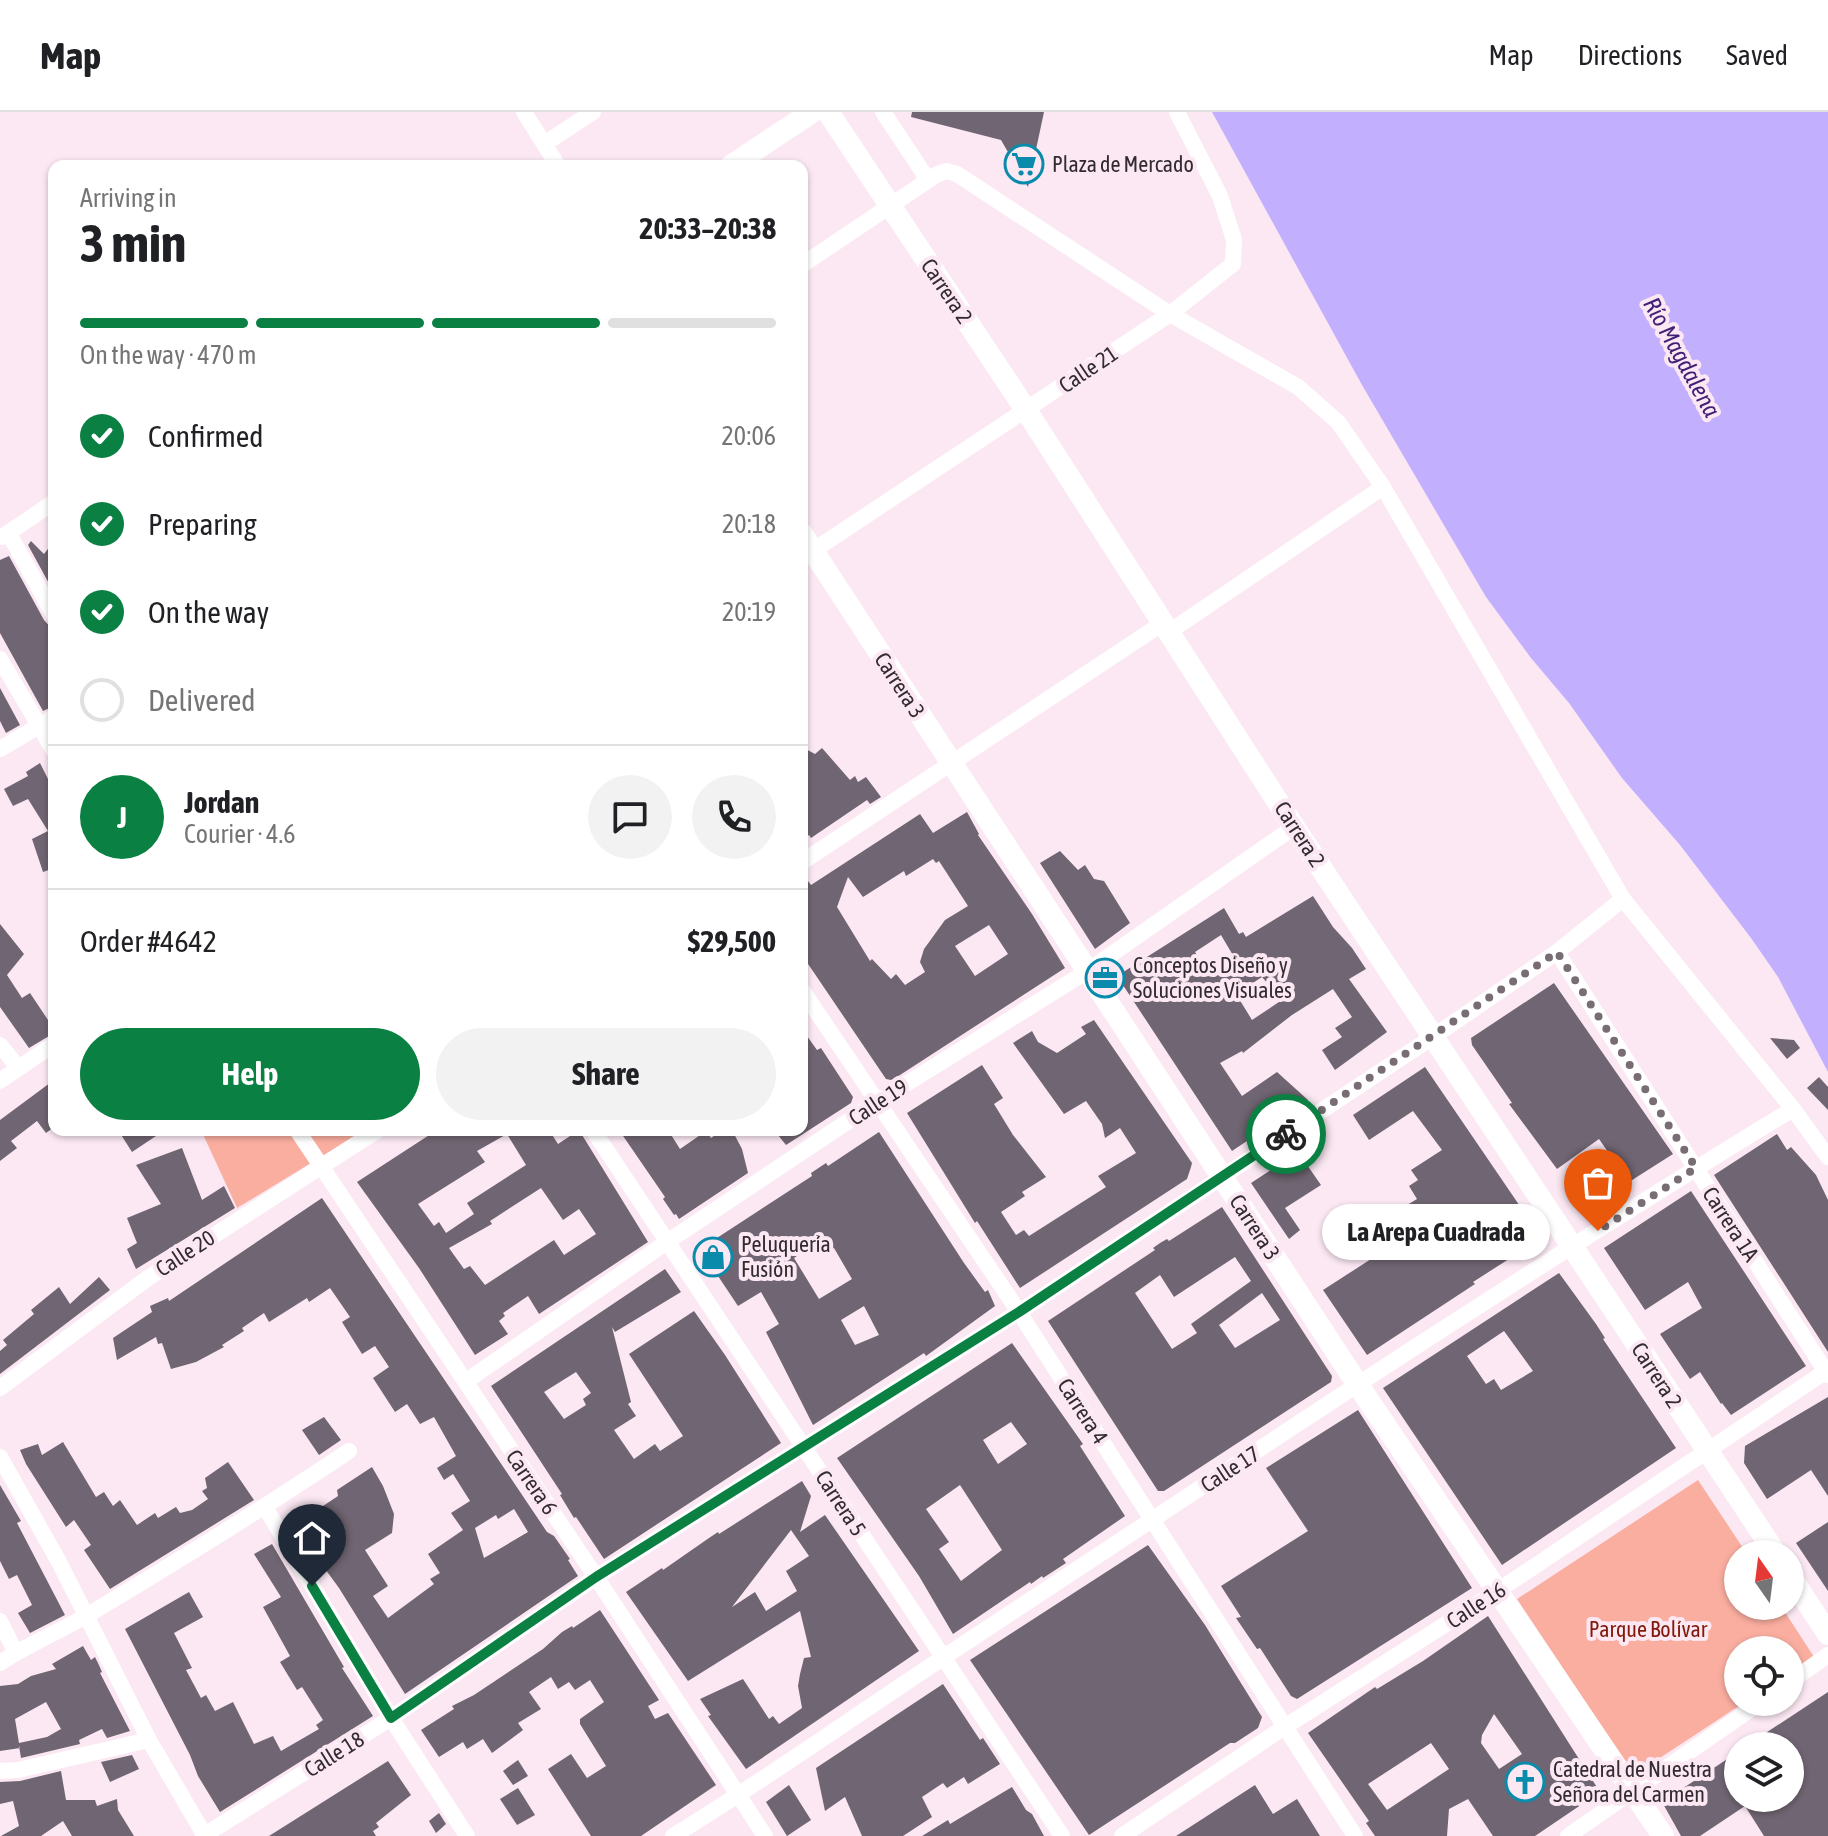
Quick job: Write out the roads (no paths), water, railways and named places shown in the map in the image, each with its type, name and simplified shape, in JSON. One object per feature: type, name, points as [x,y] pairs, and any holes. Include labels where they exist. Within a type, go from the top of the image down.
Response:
[{"type":"main road","points":[[740,160],[812,112]]},
{"type":"main road","name":"Carrera 2","points":[[828,112],[1026,410],[1294,827],[1766,1540]]},
{"type":"main road","name":"Carrera 3","points":[[808,550],[1358,1385],[1663,1836]]},
{"type":"main road","points":[[1804,1597],[1828,1634]]},
{"type":"street","points":[[524,112],[554,160]]},
{"type":"street","points":[[544,144],[593,112]]},
{"type":"street","points":[[883,112],[932,178]]},
{"type":"street","name":"Calle 21","points":[[808,546],[1026,410],[1170,314],[1233,264],[1234,240],[1220,196],[1177,112]]},
{"type":"street","points":[[808,261],[889,204],[946,171],[965,177],[1170,314],[1298,387],[1338,422],[1383,487],[1623,899],[1793,1109],[1828,1157]]},
{"type":"street","points":[[808,858],[950,763],[1383,487]]},
{"type":"street","points":[[48,506],[4,536],[48,606]]},
{"type":"street","points":[[0,659],[48,742]]},
{"type":"street","points":[[0,749],[48,720]]},
{"type":"street","name":"Calle 19","points":[[465,1382],[877,1102],[1086,972],[1294,827]]},
{"type":"street","name":"Calle 18","points":[[204,1836],[391,1718],[596,1577],[1019,1312],[1557,952],[1623,899]]},
{"type":"street","name":"Carrera 1A","points":[[1557,952],[1827,1372]]},
{"type":"street","name":"Carrera 4","points":[[808,999],[1019,1312],[1355,1836]]},
{"type":"street","points":[[0,1045],[18,1067]]},
{"type":"street","points":[[0,1081],[48,1048]]},
{"type":"street","name":"Calle 17","points":[[673,1836],[1358,1385],[1793,1109]]},
{"type":"street","name":"Carrera 6","points":[[301,1136],[765,1836]]},
{"type":"street","name":"Calle 20","points":[[0,1388],[148,1278],[368,1136]]},
{"type":"street","name":"Carrera 5","points":[[597,1136],[1062,1836]]},
{"type":"street","name":"Calle 16","points":[[1122,1836],[1827,1372]]},
{"type":"street","points":[[0,1663],[86,1616],[265,1507],[349,1451]]},
{"type":"street","points":[[0,1457],[149,1740],[204,1836]]},
{"type":"street","points":[[265,1507],[391,1718],[467,1836]]},
{"type":"street","points":[[0,1621],[16,1653]]},
{"type":"street","points":[[1804,1672],[1828,1655]]},
{"type":"street","points":[[1568,1836],[1741,1716]]},
{"type":"street","points":[[0,1771],[18,1770],[149,1740]]},
{"type":"water","name":"Río Magdalena","points":[[1212,112],[1828,112],[1828,1072],[1778,977],[1751,938],[1680,845],[1622,778],[1569,703],[1486,597],[1362,385]]},
{"type":"place","name":"Plaza de Mercado","points":[[1024,164]]},
{"type":"place","name":"Conceptos Diseño y Soluciones Visuales","points":[[1105,978]]},
{"type":"place","name":"La Arepa Cuadrada","points":[[1598,1231]]},
{"type":"place","name":"Peluquería Fusión","points":[[713,1257]]},
{"type":"place","name":"Catedral de Nuestra Señora del Carmen","points":[[1525,1782]]},
{"type":"park label","name":"Parque Bolívar","points":[[1648,1629]]}]
